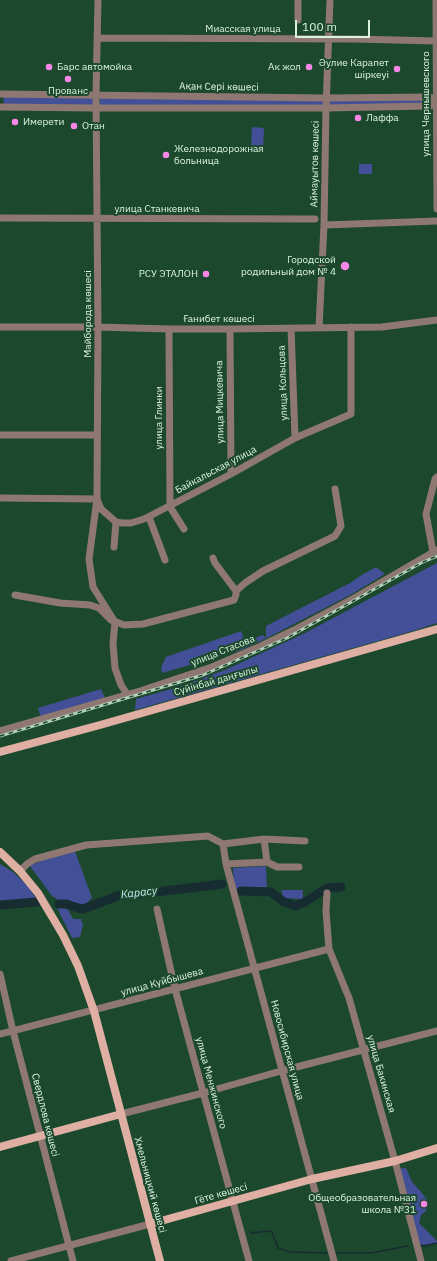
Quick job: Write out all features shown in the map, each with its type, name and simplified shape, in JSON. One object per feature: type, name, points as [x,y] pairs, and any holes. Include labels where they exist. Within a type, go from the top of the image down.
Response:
[{"type":"main road","name":"Сүйінбай даңғылы","points":[[0,752],[437,629]]},
{"type":"main road","name":"Хмельницкий көшесі","points":[[0,852],[20,871],[38,893],[63,935],[78,966],[94,1011],[160,1261]]},
{"type":"main road","points":[[0,1147],[121,1114]]},
{"type":"main road","name":"Гёте көшесі","points":[[150,1224],[312,1179],[395,1161],[437,1148]]},
{"type":"street","name":"Майборода көшесі","points":[[98,0],[96,96],[98,218],[96,435],[97,499],[89,559],[93,587],[115,622]]},
{"type":"street","points":[[298,0],[298,20]]},
{"type":"street","name":"Аймауытов көшесі","points":[[319,328],[324,225],[326,98],[330,0]]},
{"type":"street","name":"улица Чернышевского","points":[[436,0],[437,209]]},
{"type":"street","name":"Миасская улица","points":[[97,38],[354,39],[436,41]]},
{"type":"street","name":"Ақан Сері көшесі","points":[[0,94],[326,98],[430,97],[437,103],[430,106],[326,108],[0,107]]},
{"type":"street","name":"улица Станкевича","points":[[0,218],[315,219]]},
{"type":"street","points":[[324,225],[437,221]]},
{"type":"street","name":"Ғанибет көшесі","points":[[0,327],[169,329],[351,328],[382,327],[437,320]]},
{"type":"street","name":"улица Кольцова","points":[[291,328],[295,438]]},
{"type":"street","name":"Байкальская улица","points":[[116,522],[131,523],[149,517],[231,474],[295,438],[351,414],[351,328]]},
{"type":"street","name":"улица Глинки","points":[[169,329],[170,507]]},
{"type":"street","name":"улица Мицкевича","points":[[230,329],[231,474]]},
{"type":"street","points":[[0,436],[96,435]]},
{"type":"street","points":[[435,551],[426,514],[435,479],[437,477]]},
{"type":"street","points":[[15,595],[60,603],[90,605],[99,608],[111,620],[124,625],[143,624],[234,600],[236,591],[263,571],[335,536],[341,526],[335,489]]},
{"type":"street","points":[[0,498],[97,499],[101,509],[116,522],[114,547]]},
{"type":"street","points":[[170,507],[184,529]]},
{"type":"street","points":[[149,517],[165,560]]},
{"type":"street","name":"улица Стасова","points":[[0,731],[180,678],[212,667],[294,630],[356,597],[435,551]]},
{"type":"street","points":[[213,558],[215,563],[236,591]]},
{"type":"street","points":[[115,622],[113,643],[115,668],[121,685],[127,694]]},
{"type":"street","points":[[20,871],[26,864],[35,859],[86,845],[208,836],[223,844],[264,839],[305,841]]},
{"type":"street","points":[[264,839],[267,862]]},
{"type":"street","name":"Новосибирская улица","points":[[223,844],[226,864],[334,1261]]},
{"type":"street","points":[[226,864],[267,862],[277,867],[299,867]]},
{"type":"street","name":"улица Бакинская","points":[[327,893],[326,911],[329,949],[349,998],[395,1161],[421,1261]]},
{"type":"street","name":"улица Менжинского","points":[[157,909],[175,989],[249,1261]]},
{"type":"street","name":"улица Куйбышева","points":[[0,1034],[94,1011],[329,949]]},
{"type":"street","name":"Свердлова көшесі","points":[[0,974],[13,1031],[73,1261]]},
{"type":"street","points":[[121,1114],[437,1031]]},
{"type":"street","name":"Гёте көшесі","points":[[11,1261],[150,1224]]},
{"type":"shaded area","points":[[3,96],[93,97],[93,105],[4,104]]},
{"type":"shaded area","points":[[100,97],[324,100],[323,106],[100,105]]},
{"type":"shaded area","points":[[428,99],[432,103],[328,106],[329,100]]},
{"type":"shaded area","points":[[252,127],[264,128],[263,150],[251,150]]},
{"type":"shaded area","points":[[359,164],[372,164],[372,174],[359,174]]},
{"type":"shaded area","points":[[437,563],[437,623],[135,710],[136,699],[182,686],[225,670],[303,634]]},
{"type":"shaded area","points":[[376,567],[385,574],[352,594],[267,638],[241,650],[162,673],[161,668],[166,657],[241,631],[245,642],[263,635],[266,638],[266,626],[352,582]]},
{"type":"shaded area","points":[[101,689],[105,698],[41,718],[38,708]]},
{"type":"shaded area","points":[[75,851],[92,898],[82,907],[60,901],[52,896],[30,866],[49,857]]},
{"type":"shaded area","points":[[0,864],[13,872],[27,885],[36,898],[0,901]]},
{"type":"shaded area","points":[[266,866],[267,887],[234,889],[233,868]]},
{"type":"shaded area","points":[[282,890],[303,890],[303,899],[282,898]]},
{"type":"shaded area","points":[[57,908],[67,908],[73,919],[81,919],[83,925],[80,937],[72,938]]},
{"type":"shaded area","points":[[406,1168],[412,1182],[428,1201],[426,1211],[421,1215],[419,1223],[437,1241],[437,1243],[428,1245],[418,1244],[395,1169]]},
{"type":"waterway","name":"Карасу","points":[[59,904],[66,904],[81,909],[120,895],[222,884]]},
{"type":"waterway","points":[[241,891],[271,892],[284,902],[296,906],[327,888],[341,887]]},
{"type":"waterway","name":"Карасу","points":[[0,905],[37,902]]},
{"type":"waterway","points":[[250,1231],[251,1233],[272,1232],[278,1248],[290,1252],[327,1253]]},
{"type":"waterway","points":[[419,1245],[424,1246],[437,1243]]},
{"type":"waterway","points":[[336,1253],[371,1253],[408,1246]]},
{"type":"railway","points":[[0,736],[203,675],[287,638],[421,563],[437,556]]},
{"type":"place","name":"Барс автомойка","points":[[49,67]]},
{"type":"place","name":"Ак жол","points":[[309,67]]},
{"type":"place","name":"Әулие Карапет шіркеуі","points":[[397,69]]},
{"type":"place","name":"Прованс","points":[[68,79]]},
{"type":"place","name":"Лаффа","points":[[358,118]]},
{"type":"place","name":"Имерети","points":[[15,122]]},
{"type":"place","name":"Отан","points":[[74,126]]},
{"type":"place","name":"Железнодорожная больница","points":[[166,155]]},
{"type":"place","name":"Городской родильный дом № 4","points":[[345,266]]},
{"type":"place","name":"РСУ ЭТАЛОН","points":[[206,274]]},
{"type":"place","name":"Общеобразовательная школа №31","points":[[424,1204]]}]
